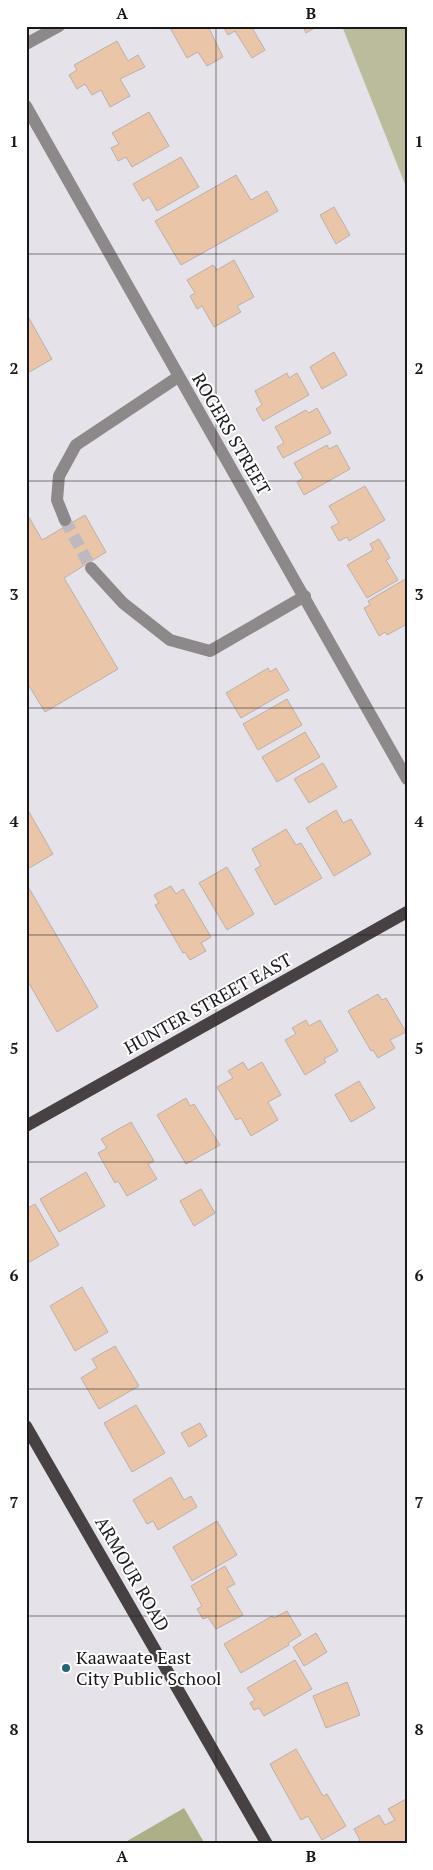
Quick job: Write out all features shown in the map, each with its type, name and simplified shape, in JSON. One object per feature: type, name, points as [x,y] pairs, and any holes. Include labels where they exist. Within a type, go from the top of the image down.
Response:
[{"type":"main road","name":"HUNTER STREET EAST","points":[[26,1126],[407,912]]},
{"type":"main road","name":"ARMOUR ROAD","points":[[26,1426],[266,1844]]},
{"type":"street","points":[[26,44],[59,26]]},
{"type":"street","name":"ROGERS STREET","points":[[26,106],[407,779]]},
{"type":"street","points":[[65,520],[57,500],[59,476],[76,444],[178,377]]},
{"type":"street","points":[[91,568],[123,604],[170,640],[210,651],[305,596]]},
{"type":"green space","points":[[342,26],[407,26],[407,189]]},
{"type":"green space","points":[[184,1808],[205,1844],[122,1844]]},
{"type":"building","points":[[169,26],[208,26],[223,57],[207,66],[198,52],[187,58]]},
{"type":"building","points":[[223,26],[251,26],[265,50],[252,58],[235,31],[228,35]]},
{"type":"building","points":[[303,26],[318,26],[306,33]]},
{"type":"building","points":[[117,41],[128,61],[138,55],[145,67],[120,79],[130,96],[110,107],[101,90],[92,95],[85,84],[77,89],[69,75],[77,70],[74,65]]},
{"type":"building","points":[[149,112],[169,146],[132,167],[126,157],[118,161],[111,148],[119,144],[112,133]]},
{"type":"building","points":[[181,157],[199,187],[157,211],[149,197],[143,201],[133,184]]},
{"type":"building","points":[[236,175],[251,200],[267,191],[278,211],[181,265],[155,221]]},
{"type":"building","points":[[334,207],[350,235],[336,244],[320,215]]},
{"type":"building","points":[[234,260],[254,297],[237,306],[241,312],[214,327],[202,306],[197,309],[190,296],[195,293],[187,280],[213,265],[217,270]]},
{"type":"building","points":[[26,313],[52,359],[26,374]]},
{"type":"building","points":[[334,352],[347,375],[322,389],[310,367]]},
{"type":"building","points":[[287,373],[289,378],[297,373],[309,395],[263,421],[256,409],[262,405],[255,391]]},
{"type":"building","points":[[317,408],[331,433],[283,458],[277,447],[284,443],[275,427],[306,410],[309,413]]},
{"type":"building","points":[[327,445],[329,449],[337,445],[350,469],[304,495],[297,482],[303,478],[294,463]]},
{"type":"building","points":[[365,486],[385,520],[349,541],[347,537],[339,541],[331,527],[339,523],[329,506]]},
{"type":"building","points":[[26,512],[42,540],[85,515],[106,552],[64,578],[118,669],[45,712],[26,681]]},
{"type":"building","points":[[379,539],[390,558],[386,560],[398,580],[367,598],[347,565],[373,550],[370,544]]},
{"type":"building","points":[[407,578],[407,624],[387,635],[385,632],[379,636],[364,608],[370,605],[368,601]]},
{"type":"building","points":[[268,668],[270,672],[276,668],[289,690],[241,718],[226,693]]},
{"type":"building","points":[[287,699],[302,725],[258,750],[243,724]]},
{"type":"building","points":[[305,732],[320,757],[277,782],[262,757]]},
{"type":"building","points":[[323,763],[337,787],[309,803],[294,779]]},
{"type":"building","points":[[336,810],[343,823],[351,819],[371,854],[334,876],[306,828]]},
{"type":"building","points":[[29,812],[53,854],[26,870],[26,813]]},
{"type":"building","points":[[286,829],[296,845],[301,843],[322,878],[275,905],[255,869],[261,866],[252,849]]},
{"type":"building","points":[[227,867],[254,914],[227,930],[199,883]]},
{"type":"building","points":[[26,883],[98,1007],[57,1032],[26,978]]},
{"type":"building","points":[[171,886],[176,894],[183,889],[211,937],[201,943],[206,951],[190,960],[185,952],[183,953],[155,905],[159,903],[154,895]]},
{"type":"building","points":[[378,994],[382,1000],[386,998],[406,1032],[390,1040],[395,1048],[378,1058],[373,1050],[371,1051],[348,1011]]},
{"type":"building","points":[[306,1020],[309,1026],[320,1020],[338,1051],[324,1059],[326,1062],[305,1075],[285,1040],[296,1034],[292,1028]]},
{"type":"building","points":[[243,1062],[248,1070],[262,1062],[281,1095],[268,1102],[278,1120],[251,1136],[241,1118],[236,1120],[217,1087],[233,1078],[228,1071]]},
{"type":"building","points":[[359,1081],[375,1108],[351,1122],[335,1095]]},
{"type":"building","points":[[186,1098],[190,1106],[194,1104],[220,1145],[186,1164],[157,1115]]},
{"type":"building","points":[[131,1122],[154,1161],[148,1164],[157,1179],[127,1196],[118,1181],[115,1183],[98,1153],[107,1148],[101,1139]]},
{"type":"building","points":[[86,1172],[105,1206],[59,1232],[40,1199]]},
{"type":"building","points":[[201,1189],[215,1213],[194,1226],[180,1201]]},
{"type":"building","points":[[35,1204],[59,1245],[26,1264],[26,1209]]},
{"type":"building","points":[[82,1287],[108,1332],[75,1351],[50,1306]]},
{"type":"building","points":[[115,1346],[139,1386],[99,1409],[81,1378],[97,1368],[92,1359]]},
{"type":"building","points":[[136,1405],[165,1453],[132,1472],[104,1423]]},
{"type":"building","points":[[200,1423],[207,1436],[189,1447],[181,1433]]},
{"type":"building","points":[[171,1477],[184,1500],[191,1496],[197,1507],[158,1530],[153,1521],[147,1524],[133,1500]]},
{"type":"building","points":[[217,1521],[237,1555],[192,1581],[173,1547]]},
{"type":"building","points":[[225,1566],[235,1584],[227,1588],[243,1615],[216,1629],[208,1617],[203,1619],[197,1609],[202,1606],[191,1586]]},
{"type":"building","points":[[287,1611],[301,1635],[288,1643],[289,1645],[241,1673],[224,1644],[272,1616],[274,1618]]},
{"type":"building","points":[[316,1633],[327,1652],[304,1666],[293,1647]]},
{"type":"building","points":[[295,1660],[312,1689],[264,1716],[259,1708],[254,1710],[250,1703],[255,1700],[247,1688]]},
{"type":"building","points":[[347,1682],[360,1715],[326,1728],[313,1696]]},
{"type":"building","points":[[296,1749],[323,1796],[327,1794],[346,1826],[322,1840],[308,1816],[301,1820],[270,1764]]},
{"type":"building","points":[[406,1799],[407,1844],[355,1844],[360,1840],[354,1829],[379,1815],[385,1825],[395,1820],[388,1809]]},
{"type":"tunnel","points":[[65,520],[91,568]]},
{"type":"place","name":"Kaawaate East City Public School","points":[[66,1668]]}]
